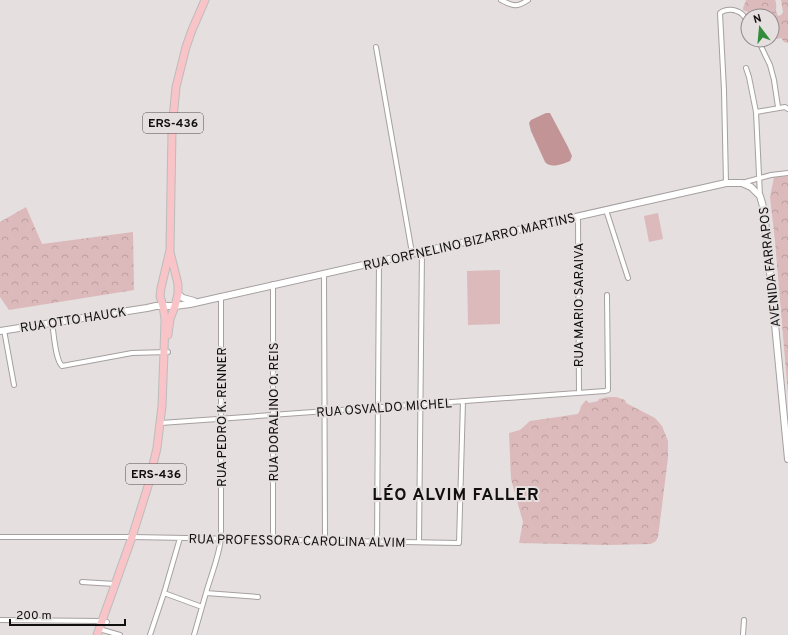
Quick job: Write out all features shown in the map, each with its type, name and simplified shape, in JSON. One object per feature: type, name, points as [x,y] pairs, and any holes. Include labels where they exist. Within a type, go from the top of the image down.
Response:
[{"type":"main road","name":"ERS-436","points":[[104,621],[152,488],[161,450],[168,387],[165,318],[160,296],[170,250],[172,131],[176,87],[186,47],[205,0]]},
{"type":"main road","name":"ERS-436","points":[[166,352],[170,319],[178,294],[178,284],[170,250]]},
{"type":"main road","points":[[162,282],[172,278],[178,284]]},
{"type":"main road","name":"ERS-436","points":[[101,632],[115,584],[134,537]]},
{"type":"street","points":[[502,0],[513,6],[519,6],[528,0]]},
{"type":"street","points":[[726,183],[724,90],[720,13],[724,10],[731,10],[740,13]]},
{"type":"street","points":[[376,47],[412,253]]},
{"type":"street","points":[[762,48],[770,65],[778,107]]},
{"type":"street","name":"AVENIDA FARRAPOS","points":[[746,68],[756,112],[760,196],[764,210],[788,459]]},
{"type":"street","points":[[756,112],[784,106],[788,109]]},
{"type":"street","points":[[742,183],[771,175],[788,173]]},
{"type":"street","name":"RUA ORFNELINO BIZARRO MARTINS","points":[[147,308],[175,306],[196,302],[726,183],[742,183]]},
{"type":"street","name":"AVENIDA FARRAPOS","points":[[742,183],[751,187],[760,196]]},
{"type":"street","points":[[606,210],[628,278]]},
{"type":"street","name":"RUA MARIO SARAIVA","points":[[578,216],[579,393]]},
{"type":"street","points":[[419,542],[422,251]]},
{"type":"street","points":[[377,541],[379,261]]},
{"type":"street","points":[[324,273],[325,540]]},
{"type":"street","name":"RUA DORALINO O. REIS","points":[[273,284],[274,539]]},
{"type":"street","points":[[178,294],[183,298],[196,302]]},
{"type":"street","name":"RUA OSVALDO MICHEL","points":[[163,423],[606,392],[608,390],[607,295]]},
{"type":"street","points":[[147,308],[160,296]]},
{"type":"street","name":"RUA PEDRO K. RENNER","points":[[194,635],[218,556],[221,538],[222,296]]},
{"type":"street","name":"RUA OTTO HAUCK","points":[[2,330],[147,308]]},
{"type":"street","points":[[52,323],[58,357],[60,364],[63,366],[132,353],[166,352]]},
{"type":"street","points":[[2,330],[14,385]]},
{"type":"street","name":"RUA PROFESSORA CAROLINA ALVIM","points":[[0,537],[221,538],[459,543],[463,401]]},
{"type":"street","points":[[150,635],[164,594],[180,538]]},
{"type":"street","points":[[82,582],[115,584]]},
{"type":"street","points":[[206,593],[258,597]]},
{"type":"street","points":[[164,594],[202,608]]},
{"type":"street","points":[[0,620],[104,621]]},
{"type":"street","points":[[743,635],[744,620]]},
{"type":"street","points":[[101,632],[120,635]]},
{"type":"green space","points":[[746,0],[775,0],[776,4],[776,8],[743,7]]},
{"type":"green space","points":[[781,0],[788,0],[788,43],[784,42],[781,38],[780,15],[783,12]]},
{"type":"green space","points":[[788,176],[788,395],[770,197],[774,177]]},
{"type":"green space","points":[[26,207],[42,244],[133,232],[134,290],[9,310],[0,297],[0,222]]},
{"type":"green space","points":[[658,213],[663,239],[649,242],[644,216]]},
{"type":"green space","points":[[500,270],[500,324],[468,325],[467,271]]},
{"type":"green space","points":[[608,397],[616,397],[625,400],[626,403],[655,418],[662,426],[668,441],[668,458],[658,537],[656,541],[651,544],[607,545],[519,543],[523,522],[511,479],[509,433],[520,430],[530,421],[578,414],[581,406],[586,400],[589,403]]},
{"type":"shaded area","points":[[546,113],[550,113],[568,147],[572,156],[570,161],[554,166],[545,162],[529,123],[531,120]]},
{"type":"district","name":"LÉO ALVIM FALLER","points":[[456,494]]}]
